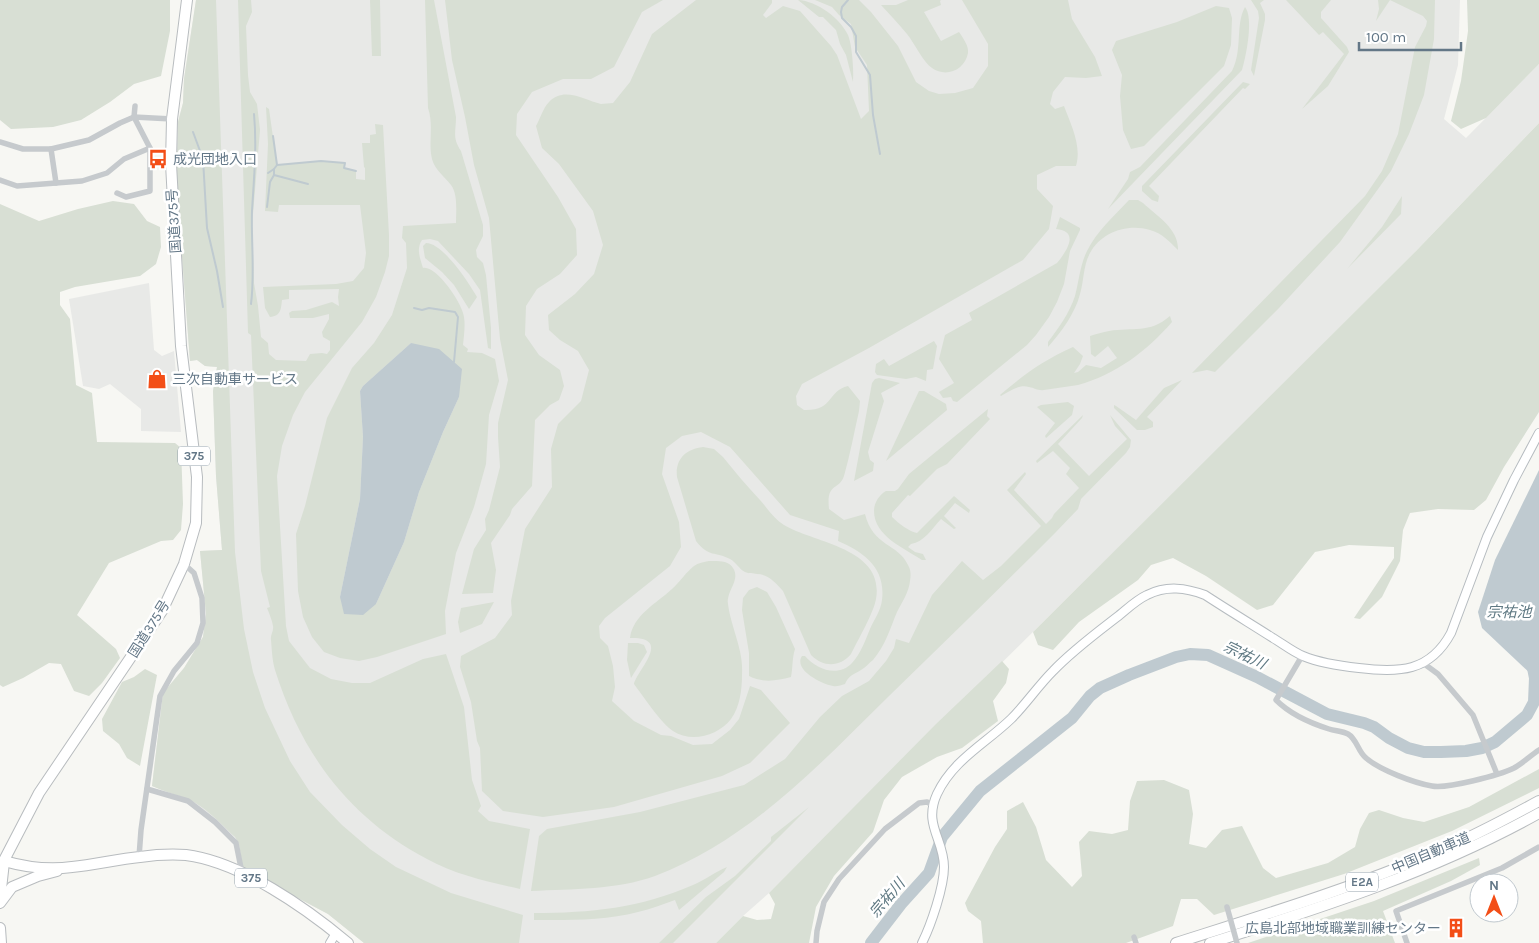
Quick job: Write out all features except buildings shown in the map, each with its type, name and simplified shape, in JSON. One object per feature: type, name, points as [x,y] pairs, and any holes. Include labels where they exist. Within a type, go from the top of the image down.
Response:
[{"type":"highway","name":"国道375号","points":[[2,863],[39,793],[162,611],[184,564],[196,523],[197,477],[181,346],[171,164],[172,119],[187,0]]},
{"type":"highway","name":"中国自動車道","points":[[1176,943],[1381,874],[1439,851],[1497,824],[1539,801]]},
{"type":"highway","name":"中国自動車道","points":[[1210,943],[1384,885],[1494,838],[1539,813]]},
{"type":"highway","name":"375","points":[[2,863],[70,868],[139,857],[185,855],[204,859],[275,890],[348,943]]},
{"type":"highway","points":[[0,898],[2,863]]},
{"type":"highway","points":[[0,903],[12,887],[38,876],[70,868]]},
{"type":"highway","points":[[0,928],[2,943]]},
{"type":"street","points":[[117,193],[126,197],[150,191],[150,148],[134,117],[135,106]]},
{"type":"street","points":[[0,142],[23,150],[51,149],[89,140],[134,117],[172,119]]},
{"type":"street","points":[[0,180],[17,186],[82,181],[107,173],[124,159],[150,148]]},
{"type":"street","points":[[51,149],[56,183]]},
{"type":"street","points":[[922,943],[930,928],[944,869],[932,818],[933,805],[945,779],[954,767],[1012,718],[1074,650],[1145,596],[1170,588],[1182,589],[1206,596],[1302,656],[1342,667],[1369,670],[1402,670],[1423,663],[1444,646],[1451,633],[1486,537],[1539,433]]},
{"type":"street","points":[[139,857],[141,830],[160,696],[174,671],[196,643],[203,623],[202,598],[194,573],[184,564]]},
{"type":"street","points":[[1302,656],[1276,700],[1308,722],[1345,732],[1352,737],[1364,757],[1389,772],[1434,787],[1497,774],[1515,767],[1539,750]]},
{"type":"street","points":[[1423,663],[1438,674],[1473,715],[1497,774]]},
{"type":"street","points":[[147,789],[188,801],[215,822],[236,843],[242,874]]},
{"type":"street","points":[[816,943],[824,902],[839,879],[885,829],[919,803],[927,802],[933,805]]},
{"type":"street","points":[[1407,943],[1396,911],[1502,868],[1539,847]]},
{"type":"street","points":[[1227,907],[1237,943]]},
{"type":"street","points":[[330,943],[336,933]]},
{"type":"shaded area","points":[[0,0],[170,0],[170,31],[161,76],[134,84],[81,120],[53,127],[11,129],[0,120]]},
{"type":"shaded area","points":[[196,0],[1460,0],[1458,65],[1444,119],[1466,138],[1539,64],[1539,123],[1416,251],[1220,447],[769,893],[716,943],[364,943],[328,914],[243,869],[239,844],[235,837],[196,804],[186,798],[152,786],[163,693],[184,668],[203,637],[206,614],[200,551],[222,550],[216,476],[213,391],[217,367],[205,366],[197,360],[190,361],[177,191],[178,122],[183,103],[184,79]]},
{"type":"shaded area","points":[[196,0],[216,0],[235,552],[244,629],[253,672],[265,708],[290,761],[310,792],[342,825],[370,849],[396,867],[451,893],[523,915],[519,943],[364,943],[328,914],[243,869],[239,844],[235,837],[218,821],[192,801],[152,786],[163,693],[184,668],[203,637],[206,614],[200,551],[222,550],[216,476],[213,391],[217,367],[205,366],[197,360],[190,361],[177,191],[178,122],[183,103],[184,79]]},
{"type":"shaded area","points":[[238,0],[251,0],[252,12],[246,26],[248,75],[250,92],[257,104],[260,130],[252,226],[254,283],[261,337],[268,343],[269,354],[276,360],[306,361],[310,354],[327,354],[330,350],[330,341],[323,337],[322,332],[329,319],[329,314],[313,318],[290,318],[289,313],[332,302],[339,306],[339,289],[289,290],[289,299],[282,300],[281,309],[278,314],[270,317],[265,308],[263,287],[336,284],[353,281],[364,268],[366,253],[360,205],[279,205],[278,212],[265,211],[268,144],[266,107],[269,109],[277,165],[321,161],[345,163],[345,168],[356,171],[356,179],[365,180],[362,143],[370,143],[370,135],[376,134],[375,124],[383,125],[389,235],[389,256],[385,272],[376,297],[362,322],[305,392],[293,415],[282,446],[277,476],[286,626],[289,641],[310,668],[331,679],[352,683],[370,683],[423,659],[446,654],[464,707],[472,780],[481,806],[478,811],[489,821],[530,829],[520,889],[496,884],[438,865],[399,843],[374,824],[351,803],[314,755],[299,729],[275,670],[271,638],[273,626],[267,608],[270,607],[261,571],[251,335],[248,333]]},
{"type":"shaded area","points":[[370,0],[380,0],[381,56],[372,56]]},
{"type":"shaded area","points":[[425,0],[434,0],[456,117],[455,138],[461,151],[483,225],[483,236],[476,250],[477,257],[483,263],[486,275],[491,349],[488,348],[480,290],[469,274],[438,241],[422,240],[419,254],[423,268],[434,272],[441,278],[461,307],[464,320],[463,345],[468,349],[467,352],[482,353],[495,359],[499,381],[489,415],[486,464],[474,507],[456,553],[445,611],[446,634],[377,657],[359,661],[340,658],[324,652],[312,637],[303,617],[298,591],[296,534],[327,418],[352,368],[374,343],[392,315],[407,268],[406,243],[402,238],[403,226],[456,223],[455,193],[451,185],[437,170],[432,159],[431,121],[428,108]],"holes":[[[411,343],[459,397],[419,492],[404,542],[376,604],[340,597],[360,499],[363,437],[360,391],[363,386]]]},
{"type":"shaded area","points":[[445,0],[663,0],[642,12],[614,67],[591,79],[563,79],[532,92],[517,114],[516,135],[558,197],[576,229],[577,255],[560,274],[537,289],[526,306],[525,335],[539,355],[560,370],[564,386],[559,400],[550,405],[535,420],[532,486],[512,509],[491,543],[496,570],[493,593],[462,594],[474,549],[486,530],[485,519],[500,467],[498,423],[508,380],[500,339],[489,218],[474,165],[452,60]]},
{"type":"shaded area","points":[[696,0],[772,0],[772,3],[763,15],[766,18],[783,6],[800,11],[837,55],[861,119],[869,111],[867,65],[855,47],[851,24],[832,7],[815,0],[859,0],[898,46],[916,82],[929,91],[939,94],[955,93],[973,88],[988,66],[988,44],[962,0],[1068,0],[1072,19],[1095,57],[1102,76],[1086,78],[1065,77],[1053,92],[1050,104],[1055,109],[1064,106],[1075,136],[1078,151],[1076,166],[1056,166],[1037,175],[1037,189],[1053,206],[1049,229],[1023,260],[802,384],[796,396],[797,405],[804,410],[814,409],[826,404],[836,392],[848,386],[860,401],[844,476],[842,481],[829,495],[829,509],[844,520],[865,514],[874,533],[904,558],[910,569],[907,593],[884,643],[873,660],[850,677],[845,684],[836,686],[828,685],[810,676],[800,661],[802,656],[805,656],[815,665],[834,671],[846,668],[852,663],[862,647],[881,604],[882,589],[877,570],[856,550],[838,541],[839,531],[790,515],[730,447],[701,432],[682,436],[666,448],[662,474],[679,522],[681,547],[670,566],[605,618],[599,626],[600,638],[608,646],[613,666],[615,687],[612,701],[634,721],[661,735],[671,736],[693,745],[712,744],[730,730],[739,719],[750,686],[761,690],[790,723],[750,763],[722,776],[614,807],[543,817],[503,811],[482,791],[480,748],[477,741],[471,702],[460,667],[461,656],[495,638],[512,615],[511,601],[525,529],[552,487],[551,449],[558,424],[581,401],[589,370],[578,351],[560,340],[549,330],[548,315],[575,294],[594,274],[603,245],[593,211],[559,164],[542,148],[536,126],[547,104],[555,97],[561,95],[574,96],[601,104],[613,103],[630,82],[652,34]]},
{"type":"shaded area","points":[[798,0],[820,7],[834,17],[844,29],[851,45],[853,82],[846,55],[836,30],[823,17],[819,17]]},
{"type":"shaded area","points":[[908,0],[941,0],[941,5],[924,12],[941,41],[959,32],[964,39],[968,53],[959,68],[954,71],[943,72],[932,68],[922,57],[907,34],[881,5],[896,5]]},
{"type":"shaded area","points":[[1251,0],[1264,0],[1260,3],[1265,14],[1254,76],[1251,70],[1259,18],[1258,11]]},
{"type":"shaded area","points":[[1286,0],[1331,0],[1321,12],[1321,18],[1347,47],[1349,52],[1328,86],[1302,109],[1344,54],[1323,32],[1319,35]]},
{"type":"shaded area","points":[[1378,0],[1390,0],[1376,21],[1379,9]]},
{"type":"shaded area","points":[[1390,0],[1435,0],[1434,39],[1424,95],[1409,134],[1391,171],[1340,242],[1279,308],[1215,372],[1207,370],[1192,373],[1365,196],[1382,171],[1398,134],[1415,47],[1427,21],[1423,16]]},
{"type":"shaded area","points":[[1467,0],[1539,0],[1539,64],[1486,118],[1461,129],[1451,121],[1461,81],[1468,31]]},
{"type":"shaded area","points":[[1216,6],[1229,8],[1232,18],[1231,45],[1224,66],[1144,146],[1131,149],[1123,130],[1120,96],[1122,75],[1112,50],[1116,41],[1177,22]]},
{"type":"shaded area","points":[[1245,7],[1248,12],[1249,28],[1242,70],[1108,209],[1128,179],[1130,172],[1140,167],[1232,71],[1237,54],[1240,22]]},
{"type":"shaded area","points":[[1243,82],[1250,84],[1245,89],[1243,88],[1149,186],[1159,196],[1158,202],[1152,200],[1142,191],[1142,186]]},
{"type":"shaded area","points":[[1539,123],[1539,412],[1504,467],[1486,500],[1474,510],[1438,509],[1410,513],[1403,530],[1400,561],[1382,597],[1360,619],[1354,618],[1394,558],[1394,547],[1349,545],[1315,552],[1273,605],[1257,610],[1206,576],[1173,558],[1151,565],[1138,580],[1079,622],[1053,650],[1038,645],[1033,632],[1416,251]]},
{"type":"shaded area","points":[[1402,196],[1401,214],[1347,269],[1382,227]]},
{"type":"shaded area","points":[[1129,200],[1138,200],[1143,203],[1171,229],[1177,242],[1178,250],[1158,233],[1142,228],[1116,231],[1101,240],[1088,258],[1075,309],[1063,329],[1048,347],[1048,342],[1073,302],[1087,251],[1101,230]]},
{"type":"shaded area","points":[[113,201],[134,204],[147,221],[160,227],[161,247],[156,264],[140,276],[75,287],[60,292],[60,305],[70,319],[76,385],[92,393],[97,442],[175,443],[181,448],[183,504],[181,530],[173,540],[161,541],[109,563],[77,615],[116,649],[120,658],[102,683],[89,696],[74,691],[61,664],[49,663],[3,687],[0,685],[0,204],[39,221]]},
{"type":"shaded area","points":[[1060,217],[1080,228],[1080,230],[1070,251],[1064,284],[1049,317],[1027,345],[957,402],[953,401],[951,397],[943,398],[939,392],[954,383],[939,359],[945,335],[972,320],[969,313],[1057,263],[1067,247],[1070,237],[1068,233],[1056,229]]},
{"type":"shaded area","points":[[426,243],[440,249],[468,283],[477,297],[469,309],[454,285],[425,258],[423,246]]},
{"type":"shaded area","name":"三次自動車サービス","points":[[149,283],[154,350],[162,356],[174,351],[181,432],[141,431],[141,409],[110,384],[99,389],[83,386],[69,299]]},
{"type":"shaded area","points":[[1170,316],[1172,322],[1152,343],[1130,361],[1105,375],[1078,385],[1042,390],[1022,386],[1000,395],[1034,368],[1073,347],[1083,356],[1074,373],[1086,365],[1101,368],[1117,358],[1108,346],[1095,357],[1091,354],[1090,336],[1109,331],[1148,328]]},
{"type":"shaded area","points":[[934,341],[937,346],[933,369],[927,370],[926,381],[916,377],[906,379],[877,375],[875,372],[876,364],[884,359],[889,366]]},
{"type":"shaded area","points":[[879,378],[900,383],[881,393],[884,401],[868,452],[870,460],[874,463],[873,471],[854,481],[872,383],[875,379]]},
{"type":"shaded area","points":[[1182,380],[1147,417],[1153,422],[1153,427],[1137,430],[1114,408],[1114,405],[1136,420],[1164,388]]},
{"type":"shaded area","points":[[919,391],[924,391],[946,404],[947,410],[886,461]]},
{"type":"shaded area","points":[[1068,402],[1074,406],[1072,415],[1046,438],[1045,436],[1055,423],[1037,407]]},
{"type":"shaded area","points":[[988,409],[987,416],[990,419],[947,464],[937,469],[910,496],[908,495],[892,513],[892,517],[897,522],[917,533],[954,496],[970,510],[969,513],[955,503],[944,516],[956,528],[954,529],[941,519],[924,538],[908,547],[915,552],[923,554],[926,560],[922,560],[899,546],[879,528],[875,520],[874,508],[876,502],[886,491],[898,489],[909,474]]},
{"type":"shaded area","points":[[1083,415],[1058,444],[1089,476],[1127,439],[1115,426],[1110,415],[1131,440],[1130,447],[1126,453],[1081,499],[1078,509],[1055,533],[808,775],[751,822],[721,843],[689,861],[655,876],[640,881],[610,886],[531,891],[539,836],[547,829],[640,812],[744,785],[785,759],[820,717],[842,696],[869,681],[886,661],[894,648],[896,639],[909,643],[932,595],[962,561],[983,580],[1001,566],[1041,526],[1007,490],[1025,472],[1026,474],[1014,490],[1046,524],[1079,488],[1066,474],[1070,468],[1053,451],[1037,463],[1036,461]]},
{"type":"shaded area","points":[[703,447],[714,449],[723,457],[780,523],[845,550],[859,558],[870,568],[876,582],[875,605],[851,654],[847,658],[832,664],[826,664],[816,659],[811,655],[783,591],[772,579],[761,574],[745,572],[732,560],[705,550],[696,541],[677,477],[677,471],[683,456],[691,450]]},
{"type":"shaded area","points":[[709,561],[729,564],[735,572],[728,604],[741,657],[741,692],[737,709],[726,725],[704,736],[688,737],[680,735],[668,727],[634,684],[650,655],[651,648],[649,643],[643,639],[630,638],[636,623],[646,610],[672,589],[694,566]]},
{"type":"shaded area","points":[[757,587],[767,592],[795,649],[791,677],[770,681],[759,680],[749,676],[749,653],[742,610],[743,598],[749,590]]},
{"type":"shaded area","points":[[494,602],[482,624],[460,633],[458,622],[461,608]]},
{"type":"shaded area","points":[[628,643],[644,645],[647,652],[631,678],[627,660]]},
{"type":"shaded area","points":[[1002,661],[1009,669],[1006,683],[993,701],[998,721],[962,748],[937,757],[902,777],[884,800],[873,832],[834,876],[816,907],[809,943],[716,943],[743,916],[757,920],[771,919],[775,904],[769,893],[936,724]]},
{"type":"shaded area","points":[[145,669],[157,675],[140,766],[127,758],[119,744],[103,731],[102,719],[122,682],[134,677]]},
{"type":"shaded area","points":[[1539,769],[1539,788],[1452,831],[1344,874],[1214,915],[1197,899],[1181,899],[1173,926],[1126,943],[983,943],[981,921],[968,911],[965,903],[995,847],[1007,829],[1007,811],[1023,802],[1036,827],[1046,860],[1072,887],[1082,876],[1079,842],[1089,831],[1112,834],[1128,830],[1130,801],[1137,781],[1164,780],[1189,790],[1193,814],[1189,844],[1206,848],[1222,830],[1242,826],[1263,868],[1276,878],[1328,863],[1355,847],[1360,829],[1369,813],[1379,810],[1403,818],[1424,822],[1469,807]]},
{"type":"shaded area","points":[[809,807],[673,943],[659,943],[706,897],[735,876],[771,841],[771,837]]},
{"type":"shaded area","points":[[1479,858],[1480,865],[1451,881],[1383,911],[1395,943],[1248,943],[1374,901]]},
{"type":"shaded area","points":[[727,867],[724,872],[679,910],[675,900],[643,911],[612,917],[534,920],[534,913],[575,912],[615,908],[654,899],[693,885]]},
{"type":"water","points":[[411,343],[439,349],[462,369],[459,397],[419,492],[404,542],[376,604],[363,615],[344,614],[340,597],[360,499],[363,437],[360,391],[363,386]]},
{"type":"water","name":"宗祐池","points":[[1539,470],[1539,669],[1535,678],[1482,628],[1478,612],[1495,560]]},
{"type":"waterway","points":[[848,0],[842,7],[842,18],[851,27],[856,36],[856,52],[870,75],[873,115],[880,154]]},
{"type":"waterway","points":[[251,304],[253,281],[254,114]]},
{"type":"waterway","points":[[193,132],[203,159],[207,228],[223,307]]},
{"type":"waterway","points":[[273,136],[277,165]]},
{"type":"waterway","points":[[274,169],[277,165],[321,161],[345,163],[344,168],[356,171]]},
{"type":"waterway","points":[[268,173],[274,169],[274,175],[308,184]]},
{"type":"waterway","points":[[267,207],[270,182],[274,175]]},
{"type":"waterway","points":[[414,308],[455,312],[458,317],[454,362]]},
{"type":"waterway","name":"宗祐川","points":[[871,943],[901,904],[929,873],[942,837],[980,791],[1072,718],[1090,696],[1100,688],[1129,675],[1176,657],[1190,654],[1208,655],[1257,677],[1327,714],[1374,727],[1408,748],[1424,752],[1441,752],[1482,748],[1495,742],[1527,715],[1534,702],[1535,678],[1532,663]]},
{"type":"place","name":"成光団地入口","points":[[158,159]]},
{"type":"place","name":"三次自動車サービス","points":[[157,379]]},
{"type":"place","name":"広島北部地域職業訓練センター","points":[[1456,928]]}]
